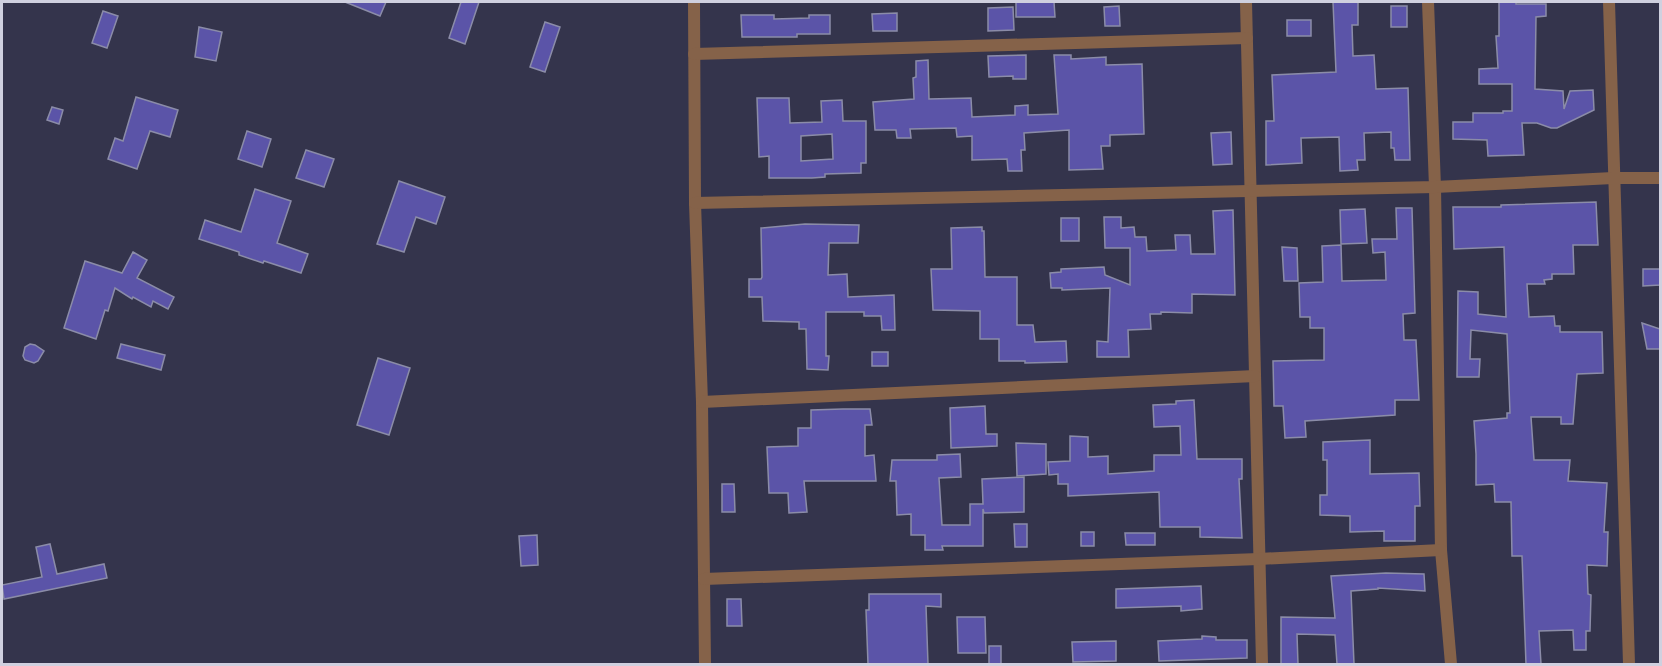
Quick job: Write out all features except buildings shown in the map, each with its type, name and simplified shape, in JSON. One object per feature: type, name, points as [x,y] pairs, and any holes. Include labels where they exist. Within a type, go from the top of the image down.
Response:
[{"type":"street","points":[[694,2],[695,203],[702,402],[705,664]]},
{"type":"street","points":[[1246,2],[1262,664]]},
{"type":"street","points":[[1428,2],[1435,187],[1441,550],[1451,664]]},
{"type":"street","points":[[1609,2],[1629,664]]},
{"type":"street","points":[[694,54],[1247,38]]},
{"type":"street","points":[[695,203],[1249,192],[1660,178]]},
{"type":"street","points":[[702,402],[1255,376]]},
{"type":"street","points":[[704,579],[1259,559],[1441,550]]}]
